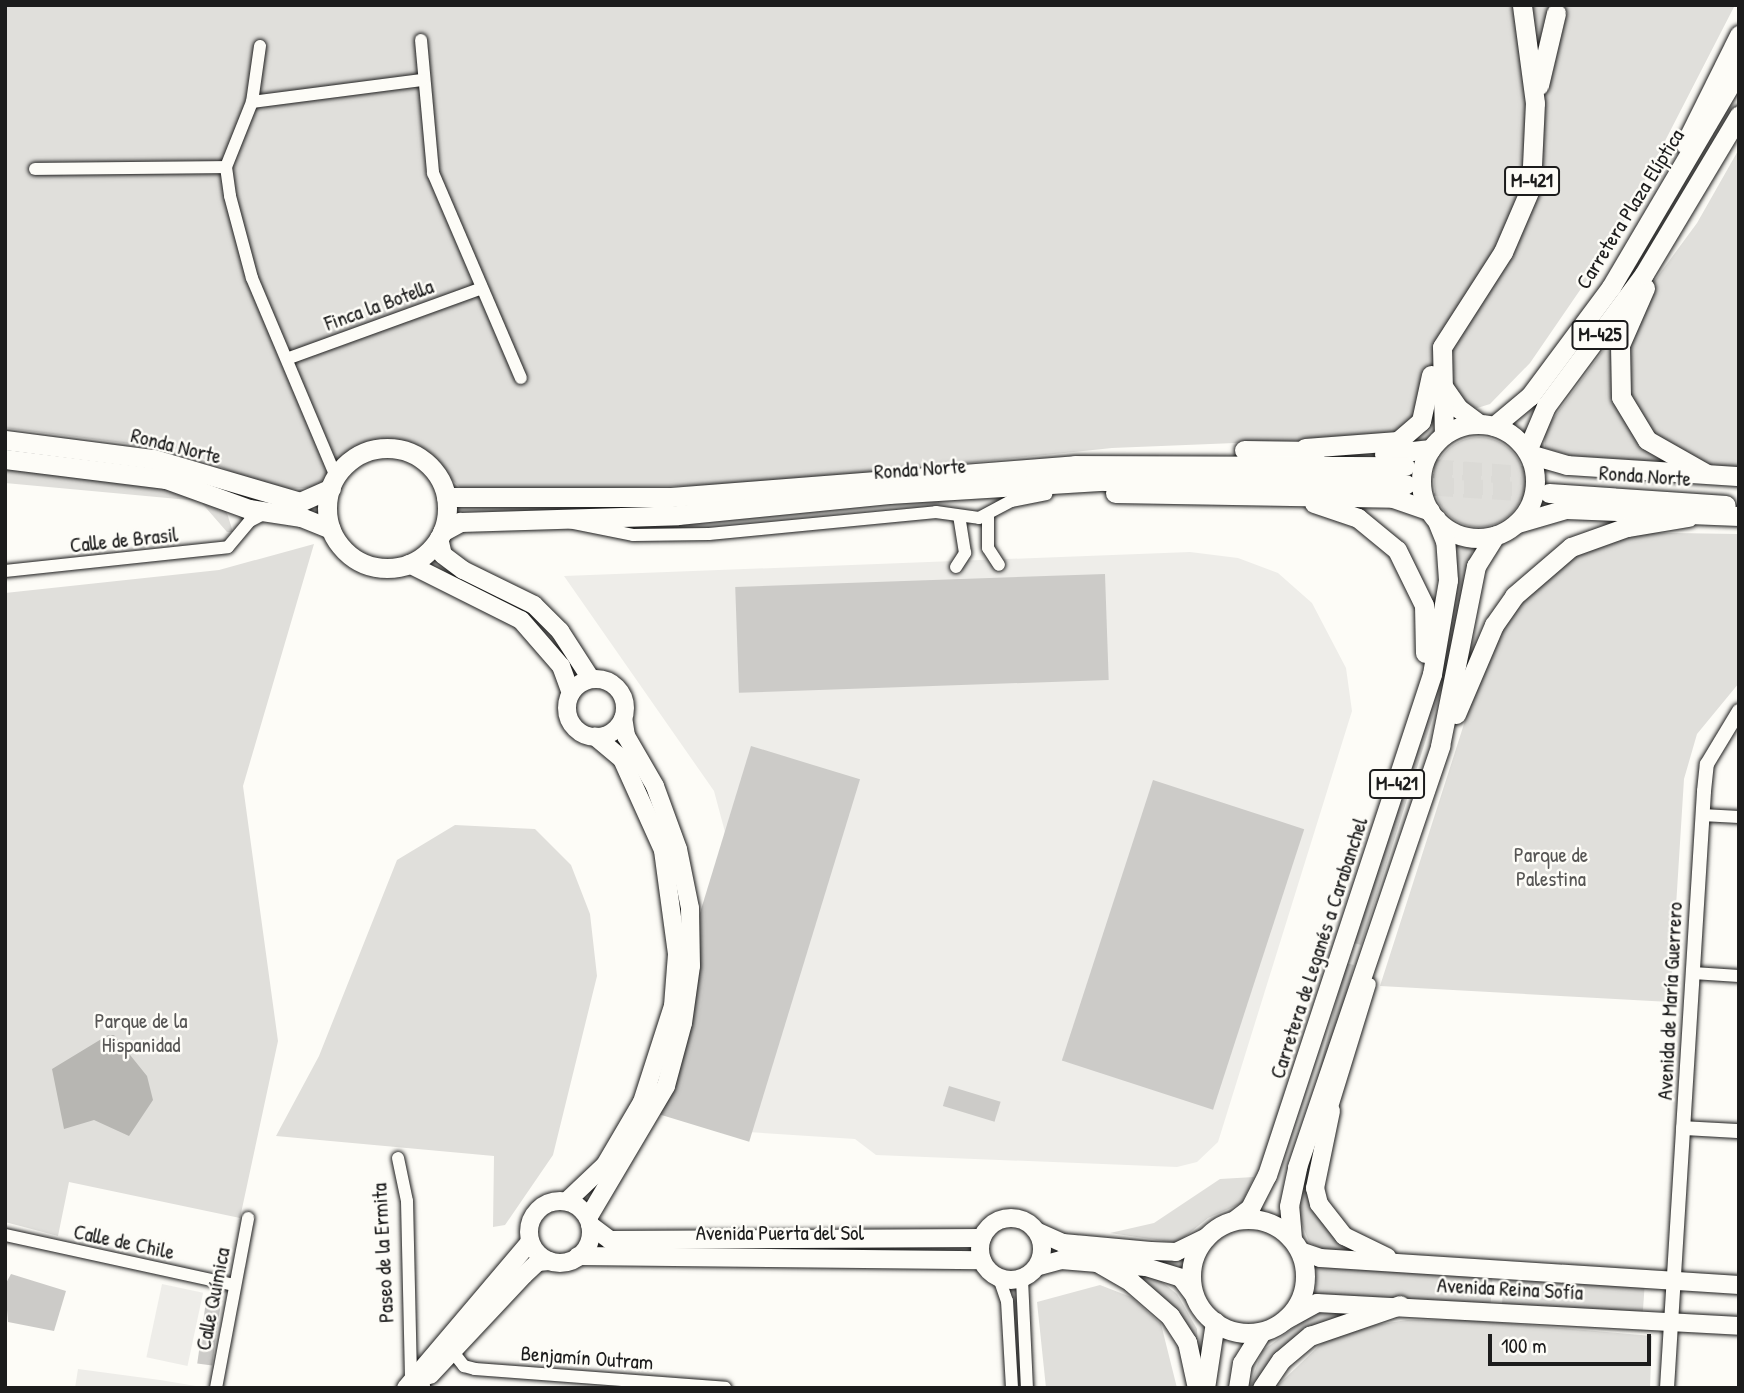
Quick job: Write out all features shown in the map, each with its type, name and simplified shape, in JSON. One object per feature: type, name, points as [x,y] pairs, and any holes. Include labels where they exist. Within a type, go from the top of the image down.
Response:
[{"type":"main road","name":"M-421","points":[[1522,6],[1533,13],[1563,9],[1535,103]]},
{"type":"main road","name":"M-421","points":[[1433,515],[1421,480],[1438,442],[1444,390],[1445,339],[1519,221],[1531,187],[1535,103],[1522,6]]},
{"type":"main road","points":[[1649,229],[1739,35]]},
{"type":"main road","name":"Carretera Plaza Elíptica","points":[[1486,425],[1530,396],[1649,229],[1739,70]]},
{"type":"main road","name":"Carretera Plaza Elíptica","points":[[1528,452],[1546,407],[1679,221],[1739,115]]},
{"type":"main road","points":[[1679,221],[1626,327],[1616,380],[1630,417],[1647,440],[1705,473]]},
{"type":"main road","points":[[1283,450],[1386,446],[1412,432],[1426,410],[1434,357],[1445,339]]},
{"type":"main road","points":[[1444,390],[1486,425],[1528,452],[1567,465],[1739,477]]},
{"type":"main road","points":[[1438,442],[1486,425]]},
{"type":"main road","name":"Ronda Norte","points":[[5,440],[154,459],[300,502],[333,483],[362,454],[396,449],[428,464],[446,497],[671,497],[1075,465],[1406,475],[1104,481],[775,506],[460,522],[409,564]]},
{"type":"main road","name":"Ronda Norte","points":[[1075,465],[1096,457],[1180,451],[1283,450],[1407,454],[1438,442]]},
{"type":"main road","points":[[1517,523],[1535,486],[1528,452]]},
{"type":"main road","name":"Ronda Norte","points":[[5,458],[166,479],[228,502],[331,529]]},
{"type":"main road","points":[[333,483],[331,529],[343,549],[362,563],[386,568],[409,564],[521,620],[561,666],[571,693],[571,722],[595,736],[622,759],[663,850],[677,954],[673,1006],[642,1102],[605,1164],[567,1201],[549,1202],[535,1212],[530,1242],[550,1261],[579,1256],[589,1243],[589,1222],[666,1086],[684,1023],[691,966],[690,908],[678,849],[655,786],[626,736],[619,689],[591,679],[560,631],[534,605],[463,570],[443,555],[441,535],[446,497]]},
{"type":"main road","name":"Ronda Norte","points":[[1739,488],[1549,485],[1739,506]]},
{"type":"main road","points":[[775,506],[825,509],[1046,494],[1194,494],[1392,499],[1433,515],[1469,537],[1495,536]]},
{"type":"main road","points":[[1194,494],[1328,507],[1358,518],[1397,550],[1418,586],[1428,636],[1413,734]]},
{"type":"main road","points":[[1517,523],[1566,509],[1688,517],[1739,516]]},
{"type":"main road","name":"Carretera de Leganés a Carabanchel","points":[[1236,1219],[1250,1208],[1267,1175],[1432,674],[1448,580],[1446,541],[1433,515]]},
{"type":"main road","points":[[1440,746],[1477,656],[1514,596],[1571,547],[1627,527],[1688,517]]},
{"type":"main road","name":"M-421","points":[[1370,984],[1392,895],[1440,746],[1476,566],[1495,536],[1517,523]]},
{"type":"main road","points":[[571,693],[591,679]]},
{"type":"main road","points":[[595,736],[612,732],[623,718]]},
{"type":"main road","name":"M-421","points":[[1283,1322],[1303,1295],[1306,1272],[1296,1244],[1289,1206],[1297,1167],[1372,939],[1392,895]]},
{"type":"main road","points":[[1331,1111],[1315,1188],[1324,1213],[1359,1247],[1407,1265]]},
{"type":"main road","points":[[567,1201],[589,1222]]},
{"type":"main road","points":[[1205,1238],[1177,1252],[1063,1243],[1038,1232],[1025,1221],[1008,1218],[992,1224],[982,1238],[982,1260],[999,1278],[1022,1279],[1039,1266],[1061,1260],[1097,1262],[1169,1273],[1194,1295],[1215,1322],[1245,1333],[1261,1332],[1283,1322]]},
{"type":"main road","name":"M-421","points":[[1205,1238],[1236,1219]]},
{"type":"main road","points":[[1236,1219],[1272,1223],[1296,1244]]},
{"type":"main road","name":"Avenida Puerta del Sol","points":[[589,1222],[610,1240],[982,1238]]},
{"type":"main road","points":[[1038,1232],[1043,1249],[1039,1266]]},
{"type":"main road","points":[[1194,1295],[1191,1271],[1205,1238]]},
{"type":"main road","name":"Paseo de la Ermita","points":[[417,1382],[530,1242]]},
{"type":"main road","name":"Avenida Reina Sofía","points":[[1296,1244],[1320,1258],[1739,1285]]},
{"type":"main road","name":"Avenida Puerta del Sol","points":[[579,1256],[982,1260]]},
{"type":"main road","name":"Paseo de la Ermita","points":[[447,1348],[538,1262],[550,1261]]},
{"type":"main road","points":[[1097,1262],[1131,1282],[1170,1316],[1192,1356],[1197,1388]]},
{"type":"main road","name":"Avenida Reina Sofía","points":[[1283,1322],[1317,1303],[1400,1305],[1739,1326]]},
{"type":"main road","points":[[1262,1388],[1281,1360],[1310,1336],[1400,1305]]},
{"type":"main road","points":[[1205,1388],[1215,1322]]},
{"type":"main road","points":[[1238,1388],[1242,1363],[1261,1332]]},
{"type":"street","points":[[421,40],[422,80],[433,173],[521,378]]},
{"type":"street","points":[[260,46],[252,102],[226,167],[252,278],[289,358],[333,483]]},
{"type":"street","points":[[252,102],[422,80]]},
{"type":"street","points":[[35,169],[226,167]]},
{"type":"street","name":"Finca la Botella","points":[[289,358],[482,288]]},
{"type":"street","points":[[558,519],[633,535],[709,534],[936,512],[959,516],[988,515],[1011,501],[1046,494]]},
{"type":"street","points":[[228,502],[240,533]]},
{"type":"street","name":"Calle de Brasil","points":[[5,571],[229,547],[240,533],[267,512]]},
{"type":"street","points":[[988,515],[988,548],[999,565]]},
{"type":"street","points":[[956,566],[965,553],[959,516]]},
{"type":"street","name":"Avenida de María Guerrero","points":[[1667,1388],[1707,764],[1739,711]]},
{"type":"street","points":[[1702,814],[1739,817]]},
{"type":"street","points":[[1693,973],[1739,975]]},
{"type":"street","name":"M-421","points":[[1297,1167],[1331,1111],[1370,984]]},
{"type":"street","points":[[1683,1128],[1739,1131]]},
{"type":"street","name":"Paseo de la Ermita","points":[[398,1158],[407,1193],[417,1382]]},
{"type":"street","name":"Calle Química","points":[[216,1388],[248,1218]]},
{"type":"street","name":"Calle de Chile","points":[[5,1236],[235,1285]]},
{"type":"street","points":[[999,1278],[1007,1301],[1013,1388]]},
{"type":"street","points":[[1022,1279],[1027,1388]]},
{"type":"street","name":"Paseo de la Ermita","points":[[414,1345],[425,1349],[447,1348]]},
{"type":"street","name":"Benjamín Outram","points":[[447,1348],[464,1366],[475,1369],[725,1388]]},
{"type":"shaded area","points":[[1190,552],[1238,558],[1278,573],[1312,603],[1346,668],[1352,711],[1218,1142],[1197,1162],[1177,1167],[876,1155],[855,1139],[747,1132],[723,1112],[715,1086],[738,981],[737,877],[714,791],[564,576]]},
{"type":"shaded area","points":[[108,1035],[114,1035],[147,1076],[153,1100],[129,1136],[94,1120],[64,1129],[52,1069]]},
{"type":"shaded area","points":[[162,1284],[203,1293],[187,1366],[146,1357]]},
{"type":"shaded area","points":[[78,1369],[160,1380],[208,1388],[75,1388]]},
{"type":"green space","points":[[5,5],[1735,5],[1613,242],[1530,363],[1490,404],[1386,437],[1112,448],[763,484],[464,491],[413,443],[371,442],[346,454],[316,487],[290,489],[238,475],[187,451],[5,428]]},
{"type":"green space","points":[[1739,149],[1739,471],[1572,456],[1545,448],[1544,431],[1697,223]]},
{"type":"green space","points":[[1470,437],[1488,437],[1504,444],[1517,457],[1524,473],[1524,491],[1517,507],[1504,520],[1488,527],[1470,527],[1454,520],[1441,507],[1434,491],[1434,473],[1441,457],[1454,444]]},
{"type":"green space","points":[[5,465],[165,487],[226,510],[233,532],[227,532],[200,501],[5,483]]},
{"type":"green space","name":"Parque de Palestina","points":[[1609,532],[1739,534],[1739,683],[1697,734],[1684,779],[1670,1002],[1380,986],[1488,649],[1533,586]]},
{"type":"green space","name":"Parque de la Hispanidad","points":[[314,544],[243,786],[278,1041],[240,1218],[69,1182],[58,1236],[5,1222],[5,593],[219,570]]},
{"type":"green space","points":[[1457,546],[1473,548],[1444,682],[1361,945],[1354,943],[1456,566]]},
{"type":"green space","points":[[455,825],[535,829],[571,865],[590,914],[597,976],[553,1155],[505,1225],[493,1227],[494,1156],[276,1136],[319,1056],[397,860]]},
{"type":"green space","points":[[1346,963],[1354,965],[1300,1180],[1292,1178]]},
{"type":"green space","points":[[1254,1177],[1242,1203],[1208,1218],[1177,1243],[1110,1233],[1154,1223],[1220,1179]]},
{"type":"green space","points":[[1300,1190],[1311,1192],[1352,1252],[1321,1249],[1309,1242],[1298,1214]]},
{"type":"green space","points":[[1317,1264],[1493,1276],[1490,1308],[1315,1296]]},
{"type":"green space","points":[[1130,1275],[1157,1278],[1177,1294],[1197,1329],[1198,1362]]},
{"type":"green space","points":[[1504,1276],[1645,1286],[1643,1316],[1502,1306]]},
{"type":"green space","points":[[1100,1285],[1131,1297],[1161,1324],[1177,1388],[1046,1388],[1037,1302]]},
{"type":"green space","points":[[1318,1310],[1349,1312],[1257,1388],[1249,1388],[1262,1351]]},
{"type":"green space","points":[[1407,1320],[1469,1320],[1652,1336],[1650,1388],[1275,1388],[1324,1341],[1362,1327]]},
{"type":"building","points":[[1105,574],[1109,680],[739,693],[735,587]]},
{"type":"building","points":[[751,746],[860,779],[749,1142],[640,1108]]},
{"type":"building","points":[[1153,780],[1304,829],[1213,1110],[1062,1061]]},
{"type":"building","points":[[949,1086],[1001,1102],[995,1122],[943,1106]]},
{"type":"building","points":[[11,1274],[66,1291],[54,1331],[8,1322],[5,1285]]},
{"type":"building","points":[[206,1301],[221,1303],[212,1365],[197,1363]]},
{"type":"tunnel","points":[[1405,466],[1549,477]]},
{"type":"tunnel","points":[[1406,484],[1549,493]]}]
